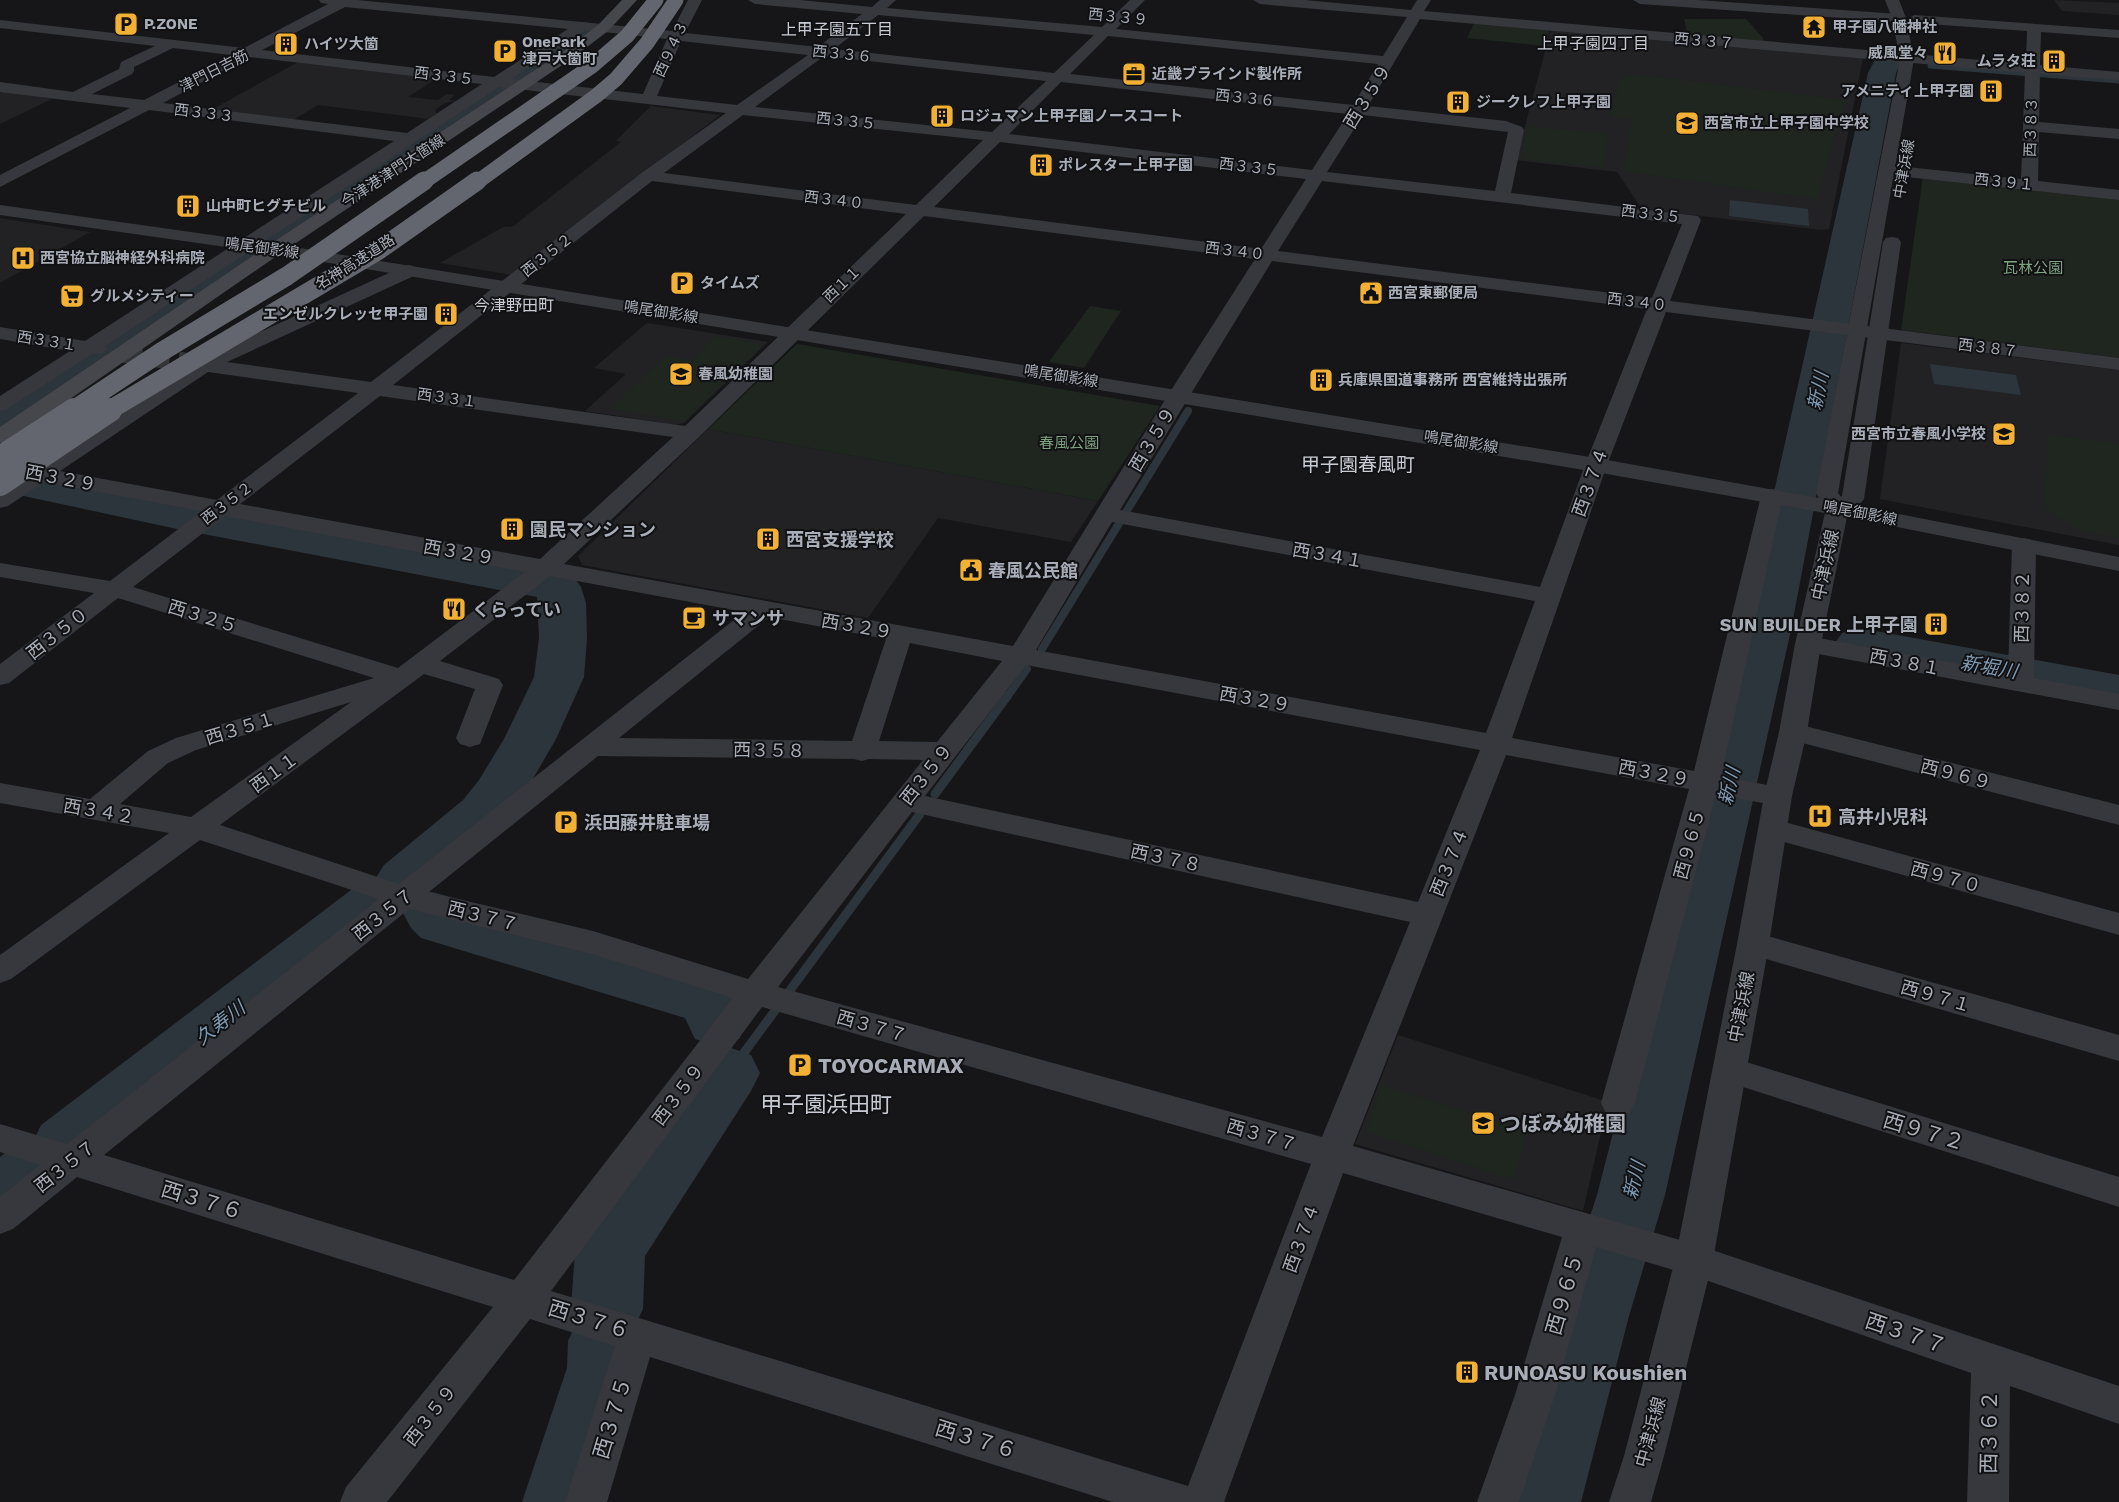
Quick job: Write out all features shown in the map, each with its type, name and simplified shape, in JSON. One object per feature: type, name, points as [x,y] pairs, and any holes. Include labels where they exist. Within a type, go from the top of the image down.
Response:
[{"type":"highway","name":"名神高速道路","points":[[0,458],[161,352],[286,276],[569,82],[604,57],[627,36],[656,0]]},
{"type":"highway","name":"名神高速道路","points":[[0,484],[118,404],[379,250],[504,163],[596,96],[616,79],[648,42],[676,0]]},
{"type":"main road","name":"今津港津門大箇線","points":[[0,437],[104,350],[275,249],[508,83],[569,54],[603,28],[630,0]]},
{"type":"street","name":"西３３６","points":[[326,0],[387,8],[822,51],[1506,126],[1516,130],[1502,197]]},
{"type":"street","name":"西９４３","points":[[648,99],[676,36],[695,0]]},
{"type":"street","name":"西３３９","points":[[755,0],[882,5],[1106,32],[1389,61]]},
{"type":"street","name":"西１１","points":[[0,971],[412,671],[545,568],[690,433],[1138,0]]},
{"type":"street","name":"西３３７","points":[[1260,0],[1420,7],[1670,38],[1917,65],[2033,69],[2119,76]]},
{"type":"street","points":[[1640,0],[2119,34]]},
{"type":"street","name":"中津浜線","points":[[1822,506],[1852,499],[1876,334],[1896,170],[1917,65],[1918,41],[1906,18],[1892,0]]},
{"type":"street","name":"中津浜線","points":[[1905,0],[1906,18],[1917,65]]},
{"type":"street","name":"津門日吉筋","points":[[0,182],[345,1]]},
{"type":"street","points":[[1665,1],[1670,38]]},
{"type":"street","points":[[436,12],[478,8],[481,4]]},
{"type":"street","name":"西３５２","points":[[114,589],[649,176],[822,51],[882,5]]},
{"type":"street","name":"西３５９","points":[[362,1502],[523,1298],[755,993],[1020,655],[1178,395],[1389,61],[1420,7]]},
{"type":"street","name":"西３３５","points":[[0,24],[740,110],[996,137],[1692,220]]},
{"type":"street","points":[[0,404],[104,350],[242,245],[407,138],[508,83],[582,26]]},
{"type":"street","name":"西３８３","points":[[2029,185],[2034,28]]},
{"type":"street","points":[[76,96],[127,71],[126,65],[171,44]]},
{"type":"street","name":"西３３３","points":[[0,88],[407,138]]},
{"type":"street","name":"中津浜線","points":[[1630,1502],[1644,1456],[1694,1260],[1730,1070],[1778,796],[1793,732],[1808,644],[1822,506],[1827,494],[1850,330],[1896,170],[1915,112]]},
{"type":"street","points":[[2030,126],[2119,134]]},
{"type":"street","name":"西３９１","points":[[1896,170],[2119,195]]},
{"type":"street","name":"西３４０","points":[[649,176],[1850,330]]},
{"type":"street","name":"鳴尾御影線","points":[[0,210],[275,249],[1178,395],[1776,497],[2119,564]]},
{"type":"street","name":"西３７４","points":[[1203,1502],[1332,1154],[1496,744],[1596,465],[1692,220]]},
{"type":"street","points":[[0,501],[204,365],[409,271]]},
{"type":"street","name":"西３８７","points":[[1850,330],[2119,364]]},
{"type":"street","name":"西３３１","points":[[0,333],[104,350]]},
{"type":"street","name":"西３３１","points":[[204,365],[690,433]]},
{"type":"street","name":"西３２９","points":[[0,466],[764,610],[1020,655],[1778,796]]},
{"type":"street","name":"西９６５","points":[[1618,1103],[1710,784],[1776,497]]},
{"type":"street","name":"西３４１","points":[[1106,514],[1549,596]]},
{"type":"street","name":"西３８２","points":[[2021,677],[2024,545]]},
{"type":"street","name":"西３２５","points":[[0,570],[114,589],[412,671],[490,685],[470,738]]},
{"type":"street","name":"西３５０","points":[[0,677],[114,589]]},
{"type":"street","name":"西３５７","points":[[0,1218],[764,610]]},
{"type":"street","points":[[862,752],[900,634]]},
{"type":"street","name":"西３８１","points":[[1808,644],[2021,677],[2119,702]]},
{"type":"street","name":"西３５１","points":[[95,810],[158,757],[186,744],[412,671]]},
{"type":"street","name":"西９６９","points":[[1793,732],[2119,815]]},
{"type":"street","name":"西３５８","points":[[593,747],[862,752],[944,751]]},
{"type":"street","name":"西３４２","points":[[0,794],[197,828]]},
{"type":"street","name":"西３７８","points":[[905,801],[1428,915]]},
{"type":"street","name":"西３７７","points":[[197,828],[405,897],[593,943],[755,993],[1332,1154],[1642,1244],[2119,1405]]},
{"type":"street","name":"西９７０","points":[[1773,830],[2119,924]]},
{"type":"street","name":"西９７１","points":[[1753,944],[2119,1048]]},
{"type":"street","name":"西９７２","points":[[1730,1070],[2119,1192]]},
{"type":"street","name":"西３７６","points":[[0,1138],[523,1298],[1178,1502]]},
{"type":"street","name":"西９６５","points":[[1498,1502],[1595,1231]]},
{"type":"street","name":"西３７５","points":[[586,1502],[638,1334]]},
{"type":"street","name":"西３６２","points":[[1988,1502],[1991,1361]]},
{"type":"shaded area","points":[[2054,0],[2119,3],[2119,15],[2062,11]]},
{"type":"shaded area","name":"西宮市立上甲子園中学校","points":[[1551,29],[1863,58],[1829,229],[1821,230],[1642,209],[1617,172],[1516,160]]},
{"type":"shaded area","points":[[300,61],[439,77],[408,97],[438,100],[447,94],[455,95],[449,100],[457,101],[445,103],[435,110],[437,113],[429,119],[318,105],[293,120],[211,110]]},
{"type":"shaded area","points":[[5,91],[54,98],[0,124],[0,93]]},
{"type":"shaded area","points":[[651,106],[720,115],[512,275],[440,263],[503,227],[512,227],[621,142],[616,141]]},
{"type":"shaded area","points":[[1730,200],[1808,209],[1809,226],[1729,216]]},
{"type":"shaded area","name":"西宮協立脳神経外科病院","points":[[0,218],[90,232],[0,283]]},
{"type":"shaded area","name":"春風幼稚園","points":[[647,323],[768,342],[684,423],[676,425],[585,411],[626,374],[594,368]]},
{"type":"shaded area","name":"西宮市立春風小学校","points":[[1901,343],[2119,370],[2119,545],[1880,499]]},
{"type":"shaded area","points":[[1930,364],[2016,375],[2021,395],[1934,384]]},
{"type":"shaded area","points":[[708,429],[1098,501],[1071,542],[938,518],[868,618],[582,565],[578,556]]},
{"type":"shaded area","name":"つぼみ幼稚園","points":[[1398,1035],[1608,1102],[1583,1211],[1355,1144]]},
{"type":"green space","points":[[1684,19],[1746,19],[1763,38],[1764,43],[1688,37]]},
{"type":"green space","points":[[1474,23],[1550,29],[1545,46],[1467,38]]},
{"type":"green space","points":[[1632,74],[1845,100],[1817,199],[1624,171],[1632,120],[1610,117],[1620,79]]},
{"type":"green space","points":[[1528,126],[1608,134],[1604,168],[1521,159]]},
{"type":"green space","name":"瓦林公園","points":[[1923,176],[2119,199],[2119,358],[1901,330]]},
{"type":"green space","points":[[1090,306],[1121,311],[1084,368],[1049,362]]},
{"type":"green space","points":[[715,336],[756,343],[762,346],[685,421],[610,409],[666,356],[693,361]]},
{"type":"green space","name":"春風公園","points":[[797,344],[1160,406],[1098,501],[708,429]]},
{"type":"green space","points":[[2048,434],[2119,444],[2119,538],[2081,531],[2045,508]]},
{"type":"green space","points":[[1382,1085],[1526,1131],[1514,1180],[1366,1131]]},
{"type":"waterway","points":[[278,234],[585,30]]},
{"type":"waterway","name":"新川","points":[[1541,1502],[1593,1316],[1631,1195],[1767,630],[1882,73],[1887,62]]},
{"type":"waterway","points":[[1930,66],[2119,81]]},
{"type":"waterway","points":[[0,418],[243,257]]},
{"type":"waterway","points":[[1042,649],[1188,411]]},
{"type":"waterway","points":[[34,486],[177,516],[558,587],[562,603],[563,638],[559,677],[530,739],[498,793],[482,813],[404,879]]},
{"type":"waterway","name":"新堀川","points":[[1859,643],[2119,691]]},
{"type":"waterway","points":[[1007,697],[1027,669]]},
{"type":"waterway","points":[[935,794],[1008,695]]},
{"type":"waterway","points":[[743,1054],[920,814]]},
{"type":"waterway","name":"久寿川","points":[[65,1145],[375,902]]},
{"type":"waterway","points":[[432,913],[442,923],[713,1003],[717,1022]]},
{"type":"waterway","points":[[607,1309],[610,1250],[728,1073]]},
{"type":"waterway","name":"久寿川","points":[[0,1196],[33,1170]]},
{"type":"waterway","points":[[562,1502],[604,1368],[605,1341]]},
{"type":"tunnel","points":[[123,353],[204,365]]},
{"type":"place","name":"P.ZONE","points":[[126,24]]},
{"type":"place","name":"甲子園八幡神社","points":[[1814,27]]},
{"type":"place","name":"ハイツ大箇","points":[[286,44]]},
{"type":"place","name":"OnePark 津戸大箇町","points":[[505,51]]},
{"type":"place","name":"威風堂々","points":[[1945,53]]},
{"type":"place","name":"ムラタ荘","points":[[2054,61]]},
{"type":"place","name":"近畿ブラインド製作所","points":[[1134,74]]},
{"type":"place","name":"アメニティ上甲子園","points":[[1991,91]]},
{"type":"place","name":"ジークレフ上甲子園","points":[[1458,102]]},
{"type":"place","name":"ロジュマン上甲子園ノースコート","points":[[942,116]]},
{"type":"place","name":"西宮市立上甲子園中学校","points":[[1687,123]]},
{"type":"place","name":"ポレスター上甲子園","points":[[1041,165]]},
{"type":"place","name":"山中町ヒグチビル","points":[[188,206]]},
{"type":"place","name":"西宮協立脳神経外科病院","points":[[23,258]]},
{"type":"place","name":"タイムズ","points":[[682,283]]},
{"type":"place","name":"西宮東郵便局","points":[[1371,293]]},
{"type":"place","name":"グルメシティー","points":[[72,296]]},
{"type":"place","name":"エンゼルクレッセ甲子園","points":[[446,314]]},
{"type":"place","name":"春風幼稚園","points":[[681,374]]},
{"type":"place","name":"兵庫県国道事務所 西宮維持出張所","points":[[1321,380]]},
{"type":"place","name":"西宮市立春風小学校","points":[[2004,434]]},
{"type":"place","name":"園民マンション","points":[[512,529]]},
{"type":"place","name":"西宮支援学校","points":[[768,539]]},
{"type":"place","name":"春風公民館","points":[[971,570]]},
{"type":"place","name":"くらってい","points":[[454,609]]},
{"type":"place","name":"サマンサ","points":[[694,618]]},
{"type":"place","name":"SUN BUILDER 上甲子園","points":[[1936,624]]},
{"type":"place","name":"高井小児科","points":[[1820,816]]},
{"type":"place","name":"浜田藤井駐車場","points":[[566,822]]},
{"type":"place","name":"TOYOCARMAX","points":[[800,1065]]},
{"type":"place","name":"つぼみ幼稚園","points":[[1483,1123]]},
{"type":"place","name":"RUNOASU Koushien","points":[[1467,1372]]},
{"type":"district","name":"上甲子園五丁目","points":[[837,29]]},
{"type":"district","name":"上甲子園四丁目","points":[[1593,43]]},
{"type":"district","name":"今津野田町","points":[[514,305]]},
{"type":"district","name":"甲子園春風町","points":[[1358,464]]},
{"type":"district","name":"甲子園浜田町","points":[[826,1104]]}]
